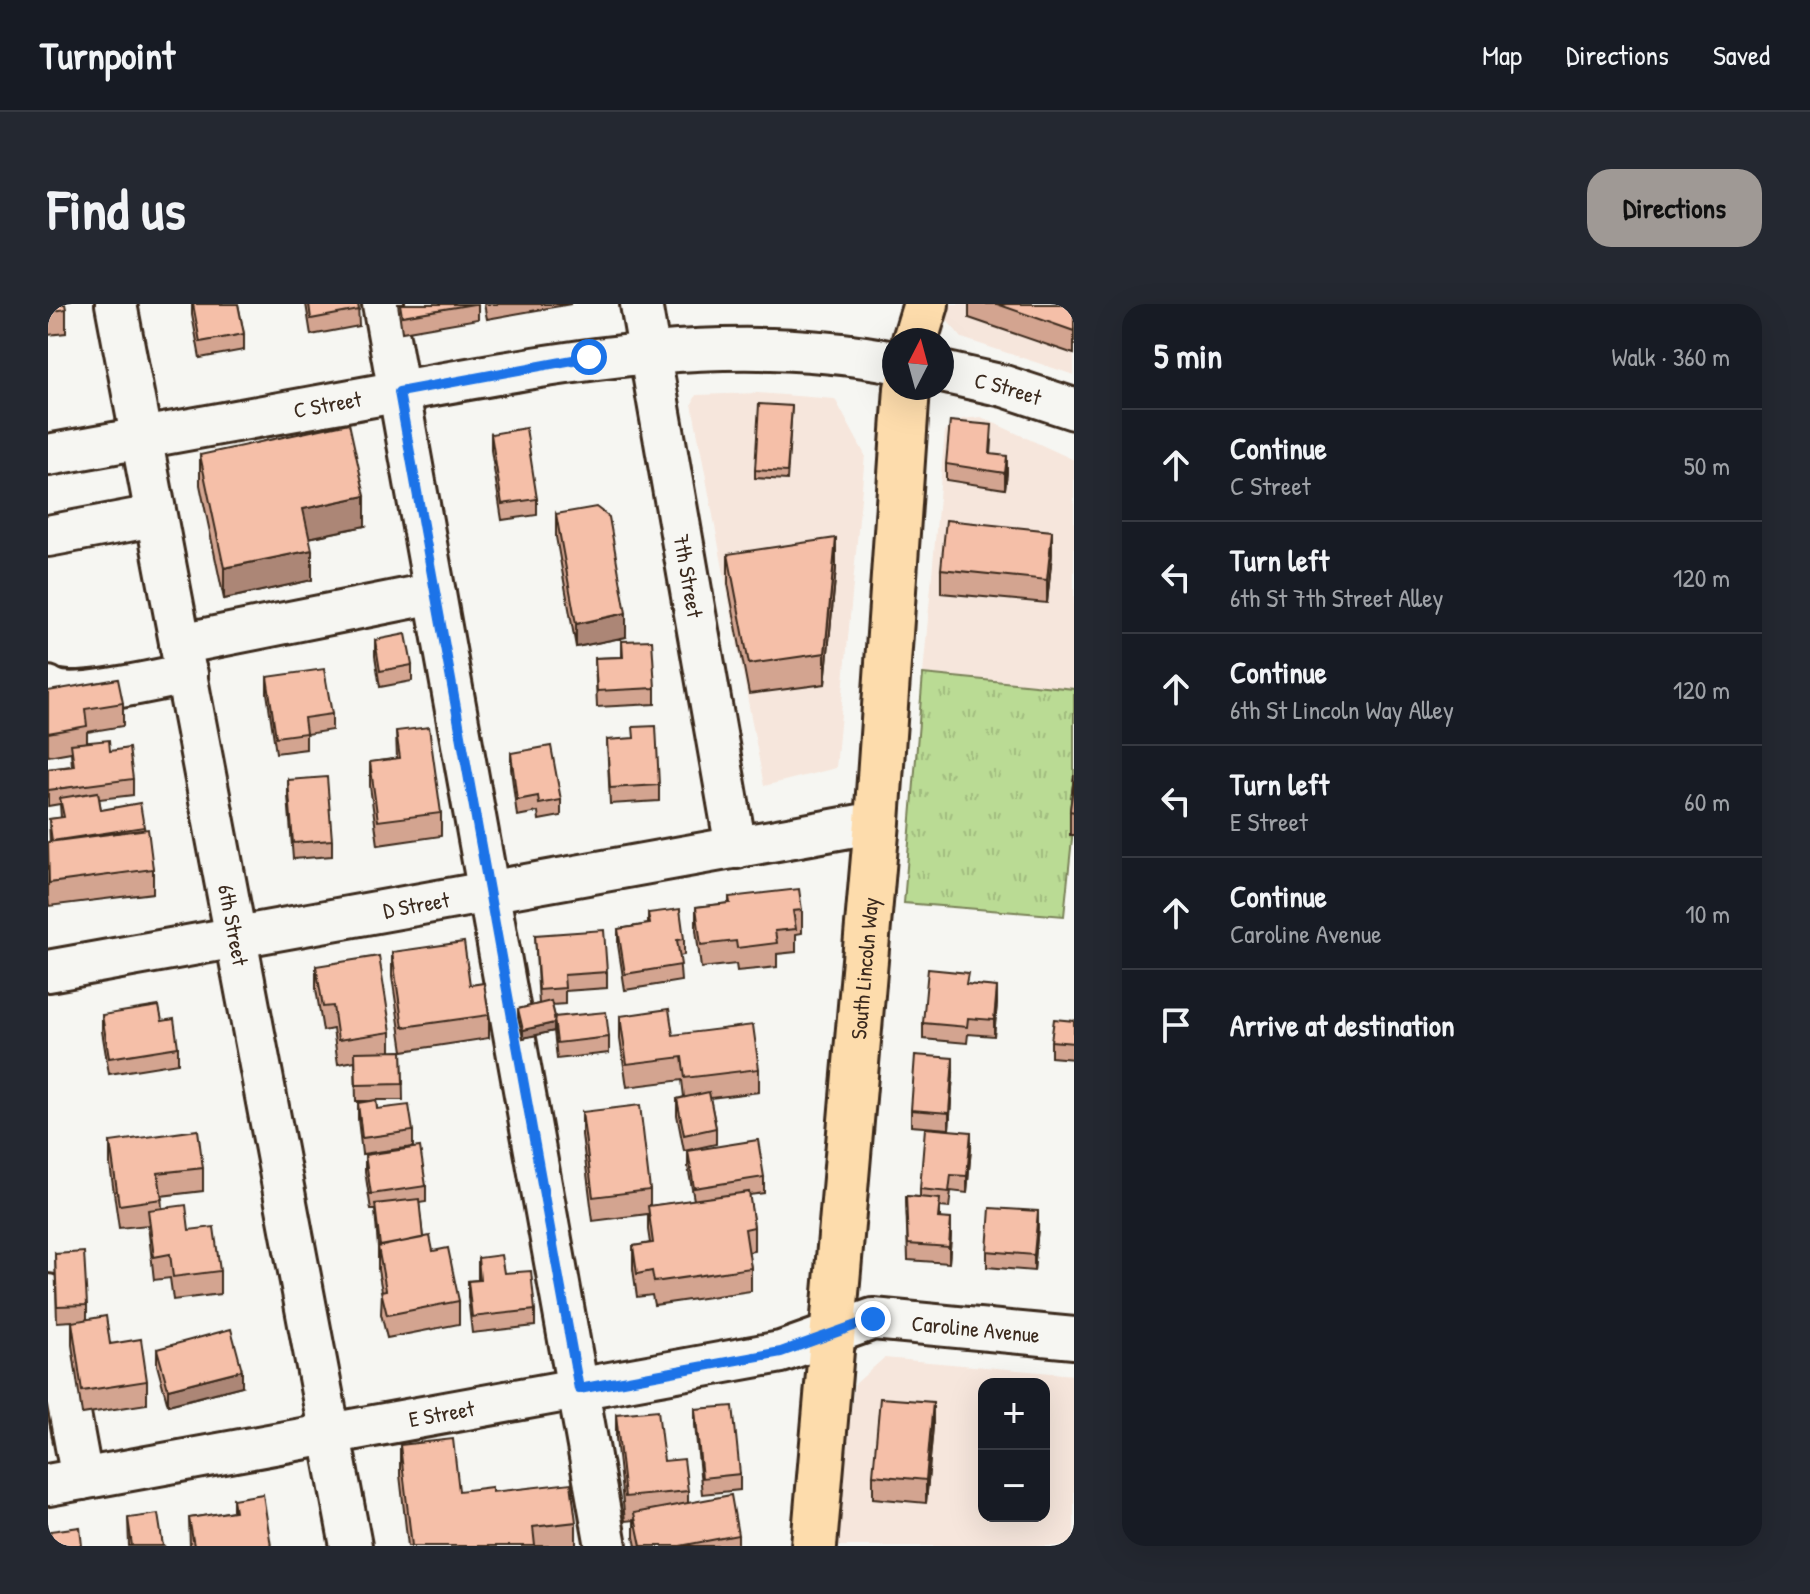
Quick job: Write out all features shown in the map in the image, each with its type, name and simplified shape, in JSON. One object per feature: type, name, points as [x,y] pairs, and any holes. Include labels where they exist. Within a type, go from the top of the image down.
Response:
[{"type":"main road","points":[[902,304],[905,328]]},
{"type":"main road","points":[[919,328],[926,304]]},
{"type":"main road","name":"South Lincoln Way","points":[[814,1546],[877,822],[906,400]]},
{"type":"street","name":"6th Street","points":[[116,304],[351,1546]]},
{"type":"street","points":[[383,304],[606,1546]]},
{"type":"street","name":"7th Street","points":[[641,304],[736,848]]},
{"type":"street","name":"C Street","points":[[48,455],[589,357],[728,348],[798,350],[882,360]]},
{"type":"street","name":"C Street","points":[[954,375],[1004,386],[1074,409]]},
{"type":"street","points":[[48,536],[154,516]]},
{"type":"street","points":[[48,687],[55,692],[75,692],[184,659],[435,593]]},
{"type":"street","name":"D Street","points":[[48,971],[877,822]]},
{"type":"street","points":[[48,1295],[65,1482]]},
{"type":"street","name":"Caroline Avenue","points":[[832,1334],[873,1319],[1074,1338]]},
{"type":"street","name":"E Street","points":[[65,1482],[781,1352],[832,1334]]},
{"type":"shaded area","points":[[940,304],[1074,304],[1074,375],[962,338],[939,311]]},
{"type":"shaded area","points":[[758,393],[835,399],[865,455],[836,768],[764,786],[692,404],[696,395]]},
{"type":"shaded area","points":[[981,417],[1074,460],[1074,689],[923,674],[945,431],[962,419]]},
{"type":"shaded area","points":[[884,1358],[1074,1375],[1074,1546],[837,1546],[854,1385]]},
{"type":"green space","points":[[923,674],[1074,689],[1074,819],[1064,916],[904,903]]},
{"type":"building","points":[[48,304],[65,304],[66,309],[48,312]]},
{"type":"building","points":[[193,304],[238,304],[244,334],[200,342]]},
{"type":"building","points":[[309,304],[358,304],[359,310],[311,319]]},
{"type":"building","points":[[400,304],[474,304],[402,316]]},
{"type":"building","points":[[997,304],[1074,304],[1074,331]]},
{"type":"building","points":[[759,404],[792,406],[787,472],[755,470]]},
{"type":"building","points":[[950,421],[992,425],[990,454],[1007,456],[1005,473],[946,464]]},
{"type":"building","points":[[349,423],[365,496],[303,509],[312,550],[224,568],[200,455]]},
{"type":"building","points":[[526,428],[537,499],[502,504],[491,434]]},
{"type":"building","points":[[596,507],[609,517],[626,613],[576,624],[556,514]]},
{"type":"building","points":[[946,520],[1052,531],[1047,580],[941,569]]},
{"type":"building","points":[[836,538],[825,653],[749,664],[728,554]]},
{"type":"building","points":[[406,634],[412,665],[380,671],[375,640]]},
{"type":"building","points":[[652,640],[655,688],[597,691],[595,658],[623,657],[622,641]]},
{"type":"building","points":[[324,669],[332,714],[304,718],[306,733],[276,737],[267,677]]},
{"type":"building","points":[[118,679],[123,703],[85,709],[87,726],[48,733],[48,691]]},
{"type":"building","points":[[656,726],[659,785],[610,788],[607,740],[634,738],[633,727]]},
{"type":"building","points":[[429,727],[441,813],[378,821],[370,762],[400,758],[396,731]]},
{"type":"building","points":[[109,740],[110,751],[129,748],[133,779],[48,790],[48,769],[74,766],[71,744]]},
{"type":"building","points":[[551,746],[561,800],[539,804],[538,796],[517,800],[511,753]]},
{"type":"building","points":[[1074,775],[1074,812],[1070,811]]},
{"type":"building","points":[[327,777],[332,840],[293,843],[288,780]]},
{"type":"building","points":[[98,792],[101,810],[140,803],[144,827],[52,841],[49,819],[64,817],[60,798]]},
{"type":"building","points":[[148,829],[153,869],[49,883],[48,842]]},
{"type":"building","points":[[799,889],[802,910],[793,911],[796,929],[775,931],[777,943],[737,948],[736,941],[701,945],[696,907],[730,903],[729,897]]},
{"type":"building","points":[[680,909],[684,939],[677,940],[681,965],[625,974],[618,929],[650,924],[648,913]]},
{"type":"building","points":[[604,930],[607,972],[564,975],[565,988],[539,990],[535,935]]},
{"type":"building","points":[[464,942],[470,985],[484,983],[489,1015],[403,1027],[392,952]]},
{"type":"building","points":[[379,956],[391,1032],[338,1040],[333,1006],[323,1007],[316,966]]},
{"type":"building","points":[[928,969],[968,973],[966,984],[997,987],[994,1020],[968,1018],[967,1027],[923,1023]]},
{"type":"building","points":[[551,1001],[554,1023],[523,1030],[518,1009]]},
{"type":"building","points":[[159,1006],[162,1021],[174,1019],[178,1047],[109,1058],[102,1015]]},
{"type":"building","points":[[669,1009],[673,1035],[753,1025],[759,1069],[685,1078],[682,1057],[627,1064],[620,1016]]},
{"type":"building","points":[[606,1012],[609,1037],[557,1043],[554,1017]]},
{"type":"building","points":[[1054,1019],[1074,1021],[1074,1043],[1051,1041]]},
{"type":"building","points":[[402,1051],[403,1084],[356,1085],[355,1052]]},
{"type":"building","points":[[915,1055],[953,1058],[949,1113],[911,1110]]},
{"type":"building","points":[[709,1092],[716,1128],[684,1135],[677,1099]]},
{"type":"building","points":[[376,1100],[377,1109],[409,1105],[413,1131],[362,1138],[358,1103]]},
{"type":"building","points":[[640,1105],[650,1190],[593,1197],[582,1112]]},
{"type":"building","points":[[925,1128],[971,1132],[967,1176],[951,1175],[949,1192],[920,1189]]},
{"type":"building","points":[[198,1130],[203,1168],[158,1173],[162,1199],[119,1205],[110,1142]]},
{"type":"building","points":[[758,1140],[764,1177],[694,1188],[688,1151]]},
{"type":"building","points":[[420,1147],[426,1186],[371,1194],[365,1155]]},
{"type":"building","points":[[749,1192],[754,1227],[745,1229],[751,1268],[654,1282],[652,1271],[637,1274],[633,1246],[653,1243],[648,1206]]},
{"type":"building","points":[[906,1196],[940,1199],[938,1218],[951,1219],[949,1247],[908,1244]]},
{"type":"building","points":[[419,1199],[423,1238],[380,1246],[375,1204]]},
{"type":"building","points":[[186,1205],[189,1230],[214,1227],[220,1271],[173,1277],[170,1254],[154,1257],[148,1210]]},
{"type":"building","points":[[990,1208],[1038,1211],[1034,1255],[987,1251]]},
{"type":"building","points":[[430,1236],[433,1251],[448,1248],[459,1301],[387,1315],[381,1291],[386,1290],[378,1247]]},
{"type":"building","points":[[84,1252],[87,1305],[57,1306],[55,1254]]},
{"type":"building","points":[[501,1255],[504,1273],[531,1271],[535,1310],[472,1317],[468,1281],[480,1280],[478,1258]]},
{"type":"building","points":[[106,1316],[110,1344],[141,1339],[147,1381],[82,1391],[72,1322]]},
{"type":"building","points":[[231,1329],[242,1370],[168,1389],[157,1349]]},
{"type":"building","points":[[880,1398],[933,1402],[926,1480],[873,1475]]},
{"type":"building","points":[[733,1406],[740,1474],[702,1478],[695,1409]]},
{"type":"building","points":[[658,1410],[664,1461],[684,1459],[688,1491],[625,1497],[616,1414]]},
{"type":"building","points":[[453,1439],[459,1491],[492,1487],[492,1492],[571,1483],[576,1522],[533,1527],[535,1546],[412,1546],[400,1445]]},
{"type":"building","points":[[263,1494],[271,1546],[194,1546],[189,1518],[235,1511],[233,1499]]},
{"type":"building","points":[[731,1495],[738,1535],[680,1546],[641,1546],[634,1513]]},
{"type":"building","points":[[158,1514],[163,1546],[132,1546],[128,1518]]},
{"type":"building","points":[[80,1527],[82,1546],[52,1546],[50,1531]]},
{"type":"route","points":[[589,357],[399,392],[579,1389],[781,1352],[873,1319]]}]
